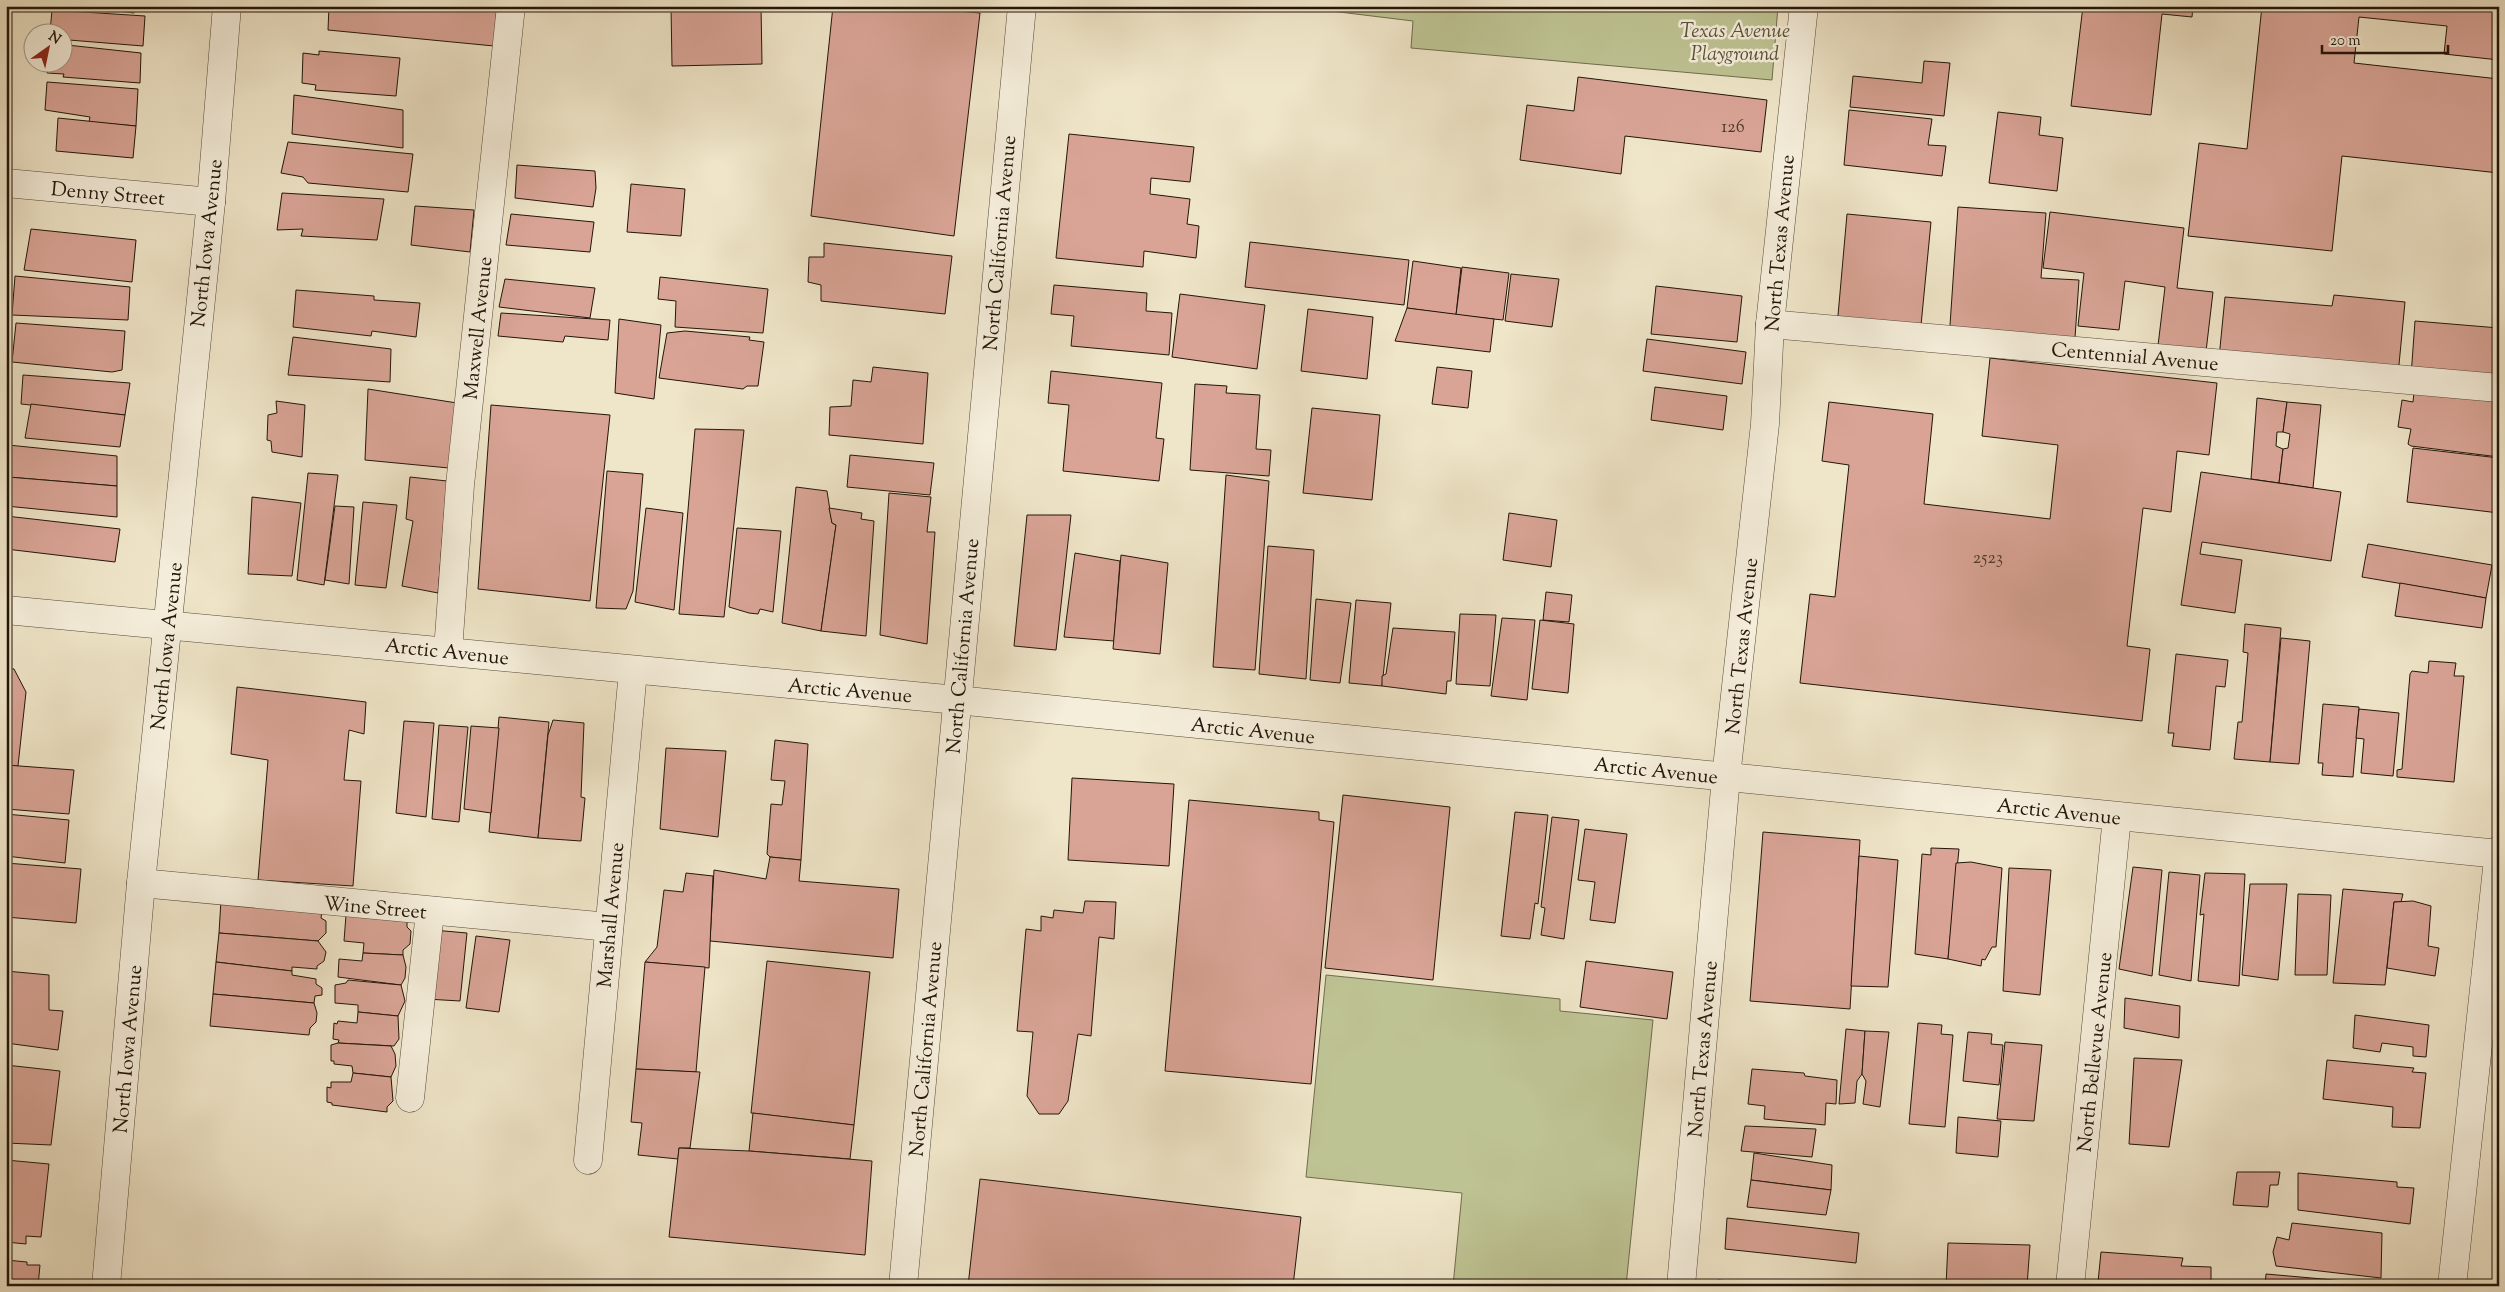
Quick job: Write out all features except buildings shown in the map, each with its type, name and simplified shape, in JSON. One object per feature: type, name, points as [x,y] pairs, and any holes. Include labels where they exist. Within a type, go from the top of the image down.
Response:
[{"type":"street","name":"North Iowa Avenue","points":[[106,1286],[141,883],[211,202],[227,6]]},
{"type":"street","name":"Maxwell Avenue","points":[[448,651],[460,485],[511,6]]},
{"type":"street","name":"North California Avenue","points":[[903,1286],[1022,6]]},
{"type":"street","name":"North Texas Avenue","points":[[1681,1286],[1726,777],[1765,424],[1770,324],[1804,6]]},
{"type":"street","name":"Denny Street","points":[[6,184],[211,202]]},
{"type":"street","name":"Centennial Avenue","points":[[1770,324],[2499,388]]},
{"type":"street","name":"Arctic Avenue","points":[[6,610],[448,651],[633,671],[957,700],[2499,854]]},
{"type":"street","name":"Marshall Avenue","points":[[588,1160],[633,671]]},
{"type":"street","name":"North Bellevue Avenue","points":[[2070,1286],[2117,817]]},
{"type":"street","points":[[2452,1286],[2499,850]]},
{"type":"street","name":"Wine Street","points":[[141,883],[430,912],[608,927]]},
{"type":"street","points":[[410,1098],[430,912]]},
{"type":"green space","name":"Texas Avenue Playground","points":[[1290,6],[1778,6],[1772,80],[1411,48],[1413,21]]},
{"type":"green space","points":[[1326,975],[1560,999],[1560,1011],[1653,1020],[1626,1286],[1453,1286],[1462,1193],[1306,1177]]}]
